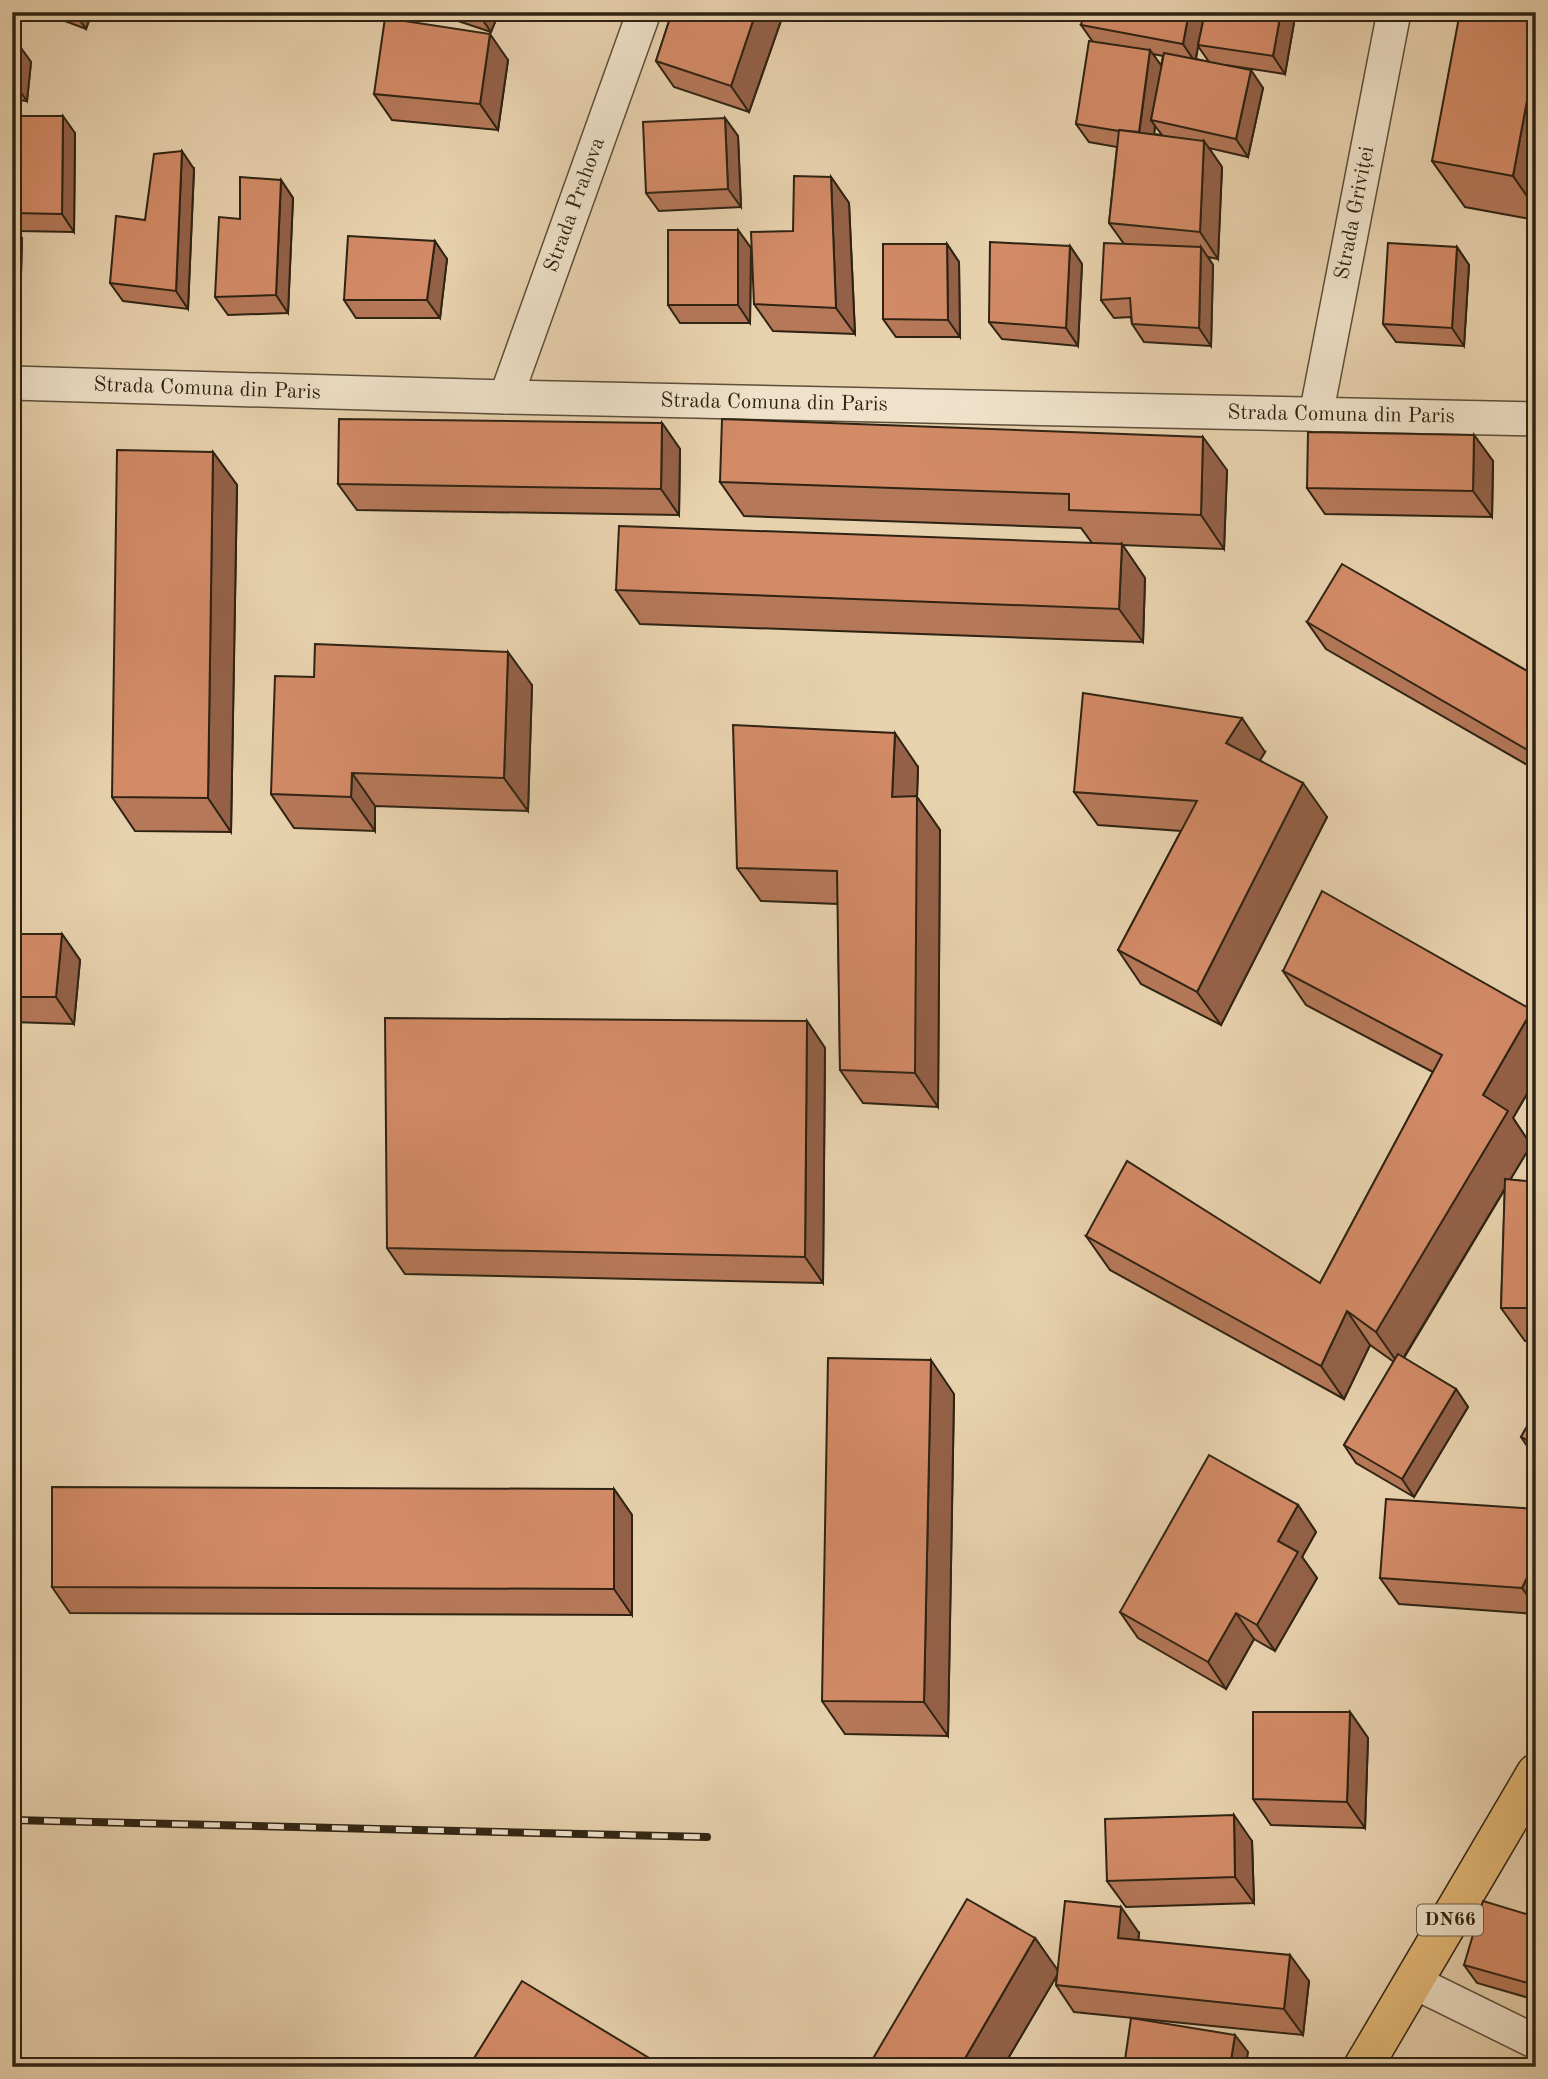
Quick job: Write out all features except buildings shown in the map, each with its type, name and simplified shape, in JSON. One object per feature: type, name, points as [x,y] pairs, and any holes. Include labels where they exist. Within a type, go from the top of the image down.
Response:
[{"type":"main road","name":"DN66","points":[[1363,2067],[1536,1773]]},
{"type":"street","name":"Strada Prahova","points":[[506,397],[644,12]]},
{"type":"street","name":"Strada Griviței","points":[[1316,415],[1394,12]]},
{"type":"street","name":"Strada Comuna din Paris","points":[[12,383],[506,397],[1536,419]]},
{"type":"street","points":[[1414,1982],[1536,2042]]},
{"type":"railway","points":[[12,1820],[707,1837]]}]
